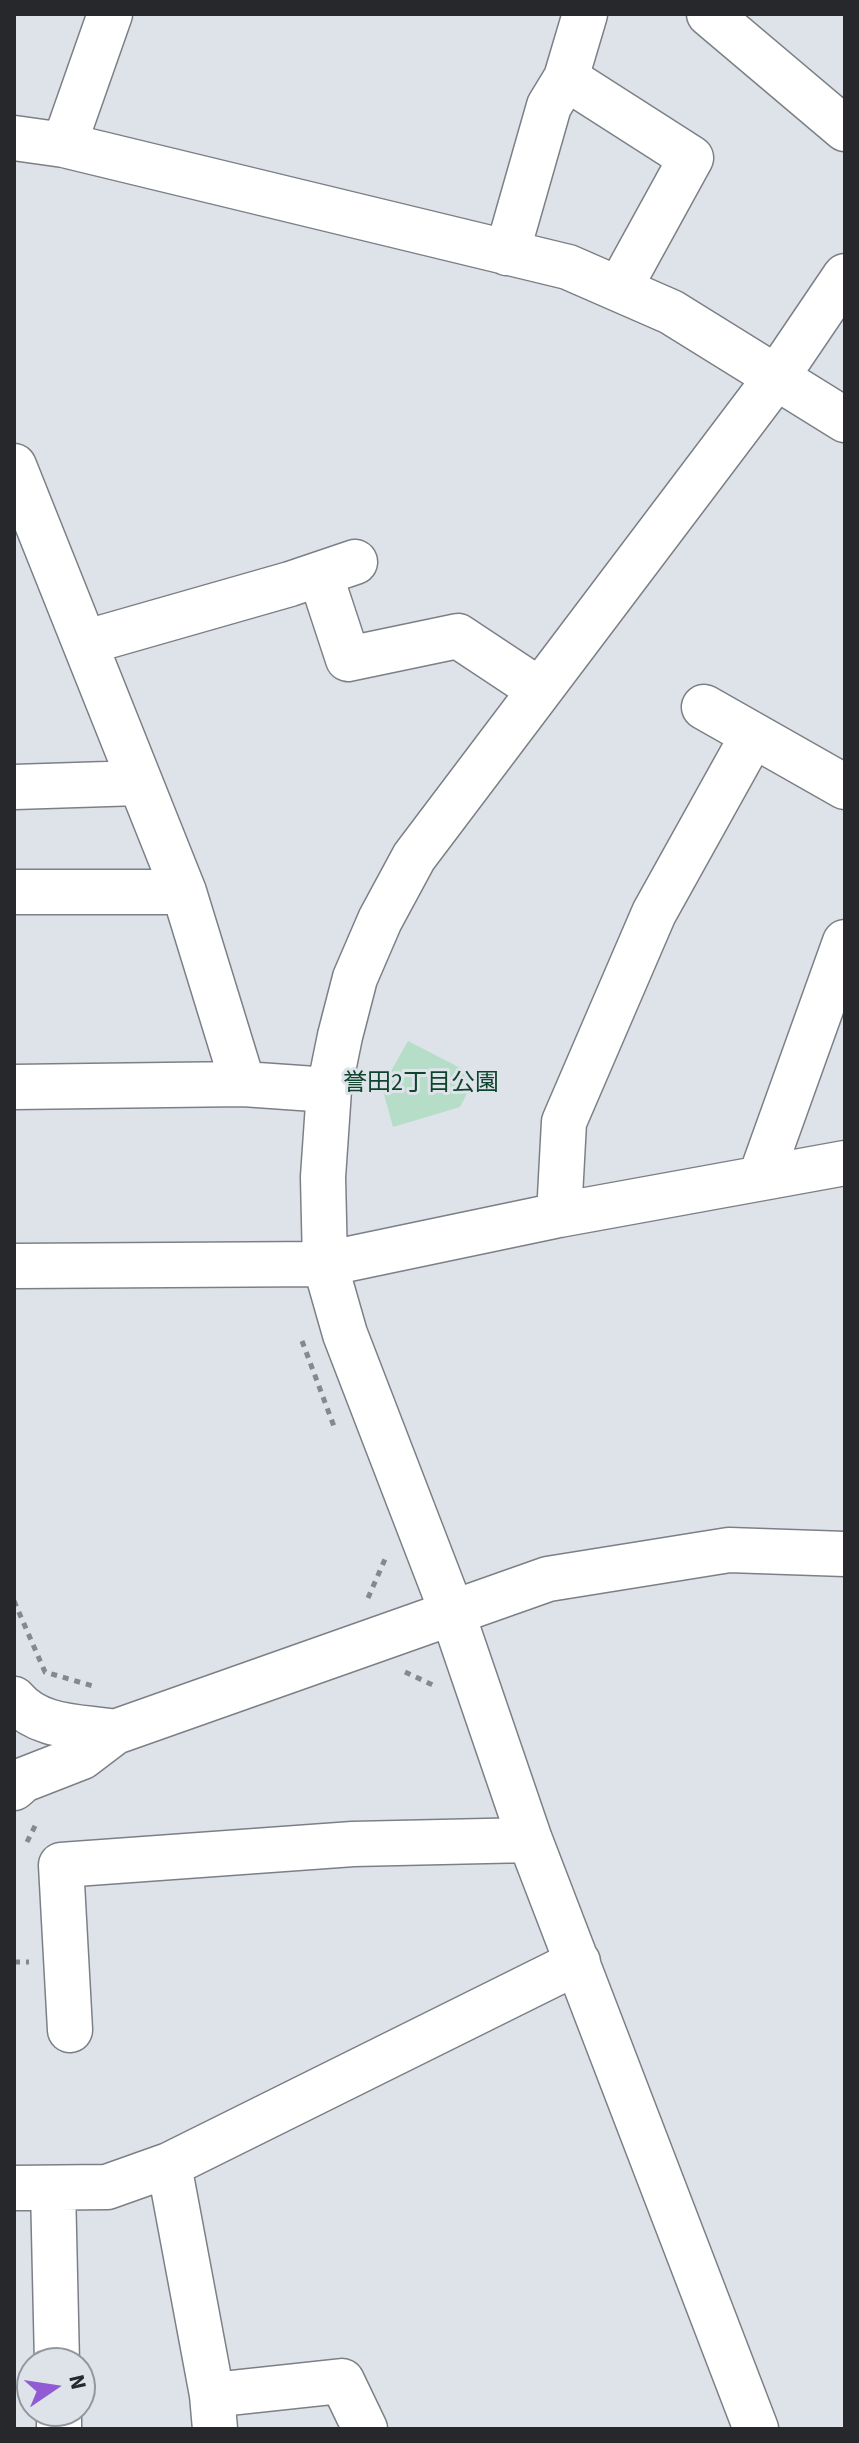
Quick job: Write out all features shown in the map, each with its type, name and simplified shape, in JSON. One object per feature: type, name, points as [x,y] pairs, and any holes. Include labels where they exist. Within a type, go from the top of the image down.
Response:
[{"type":"street","points":[[64,145],[110,14]]},
{"type":"street","points":[[507,253],[549,106],[566,78],[585,14]]},
{"type":"street","points":[[709,14],[845,129]]},
{"type":"street","points":[[566,78],[691,158],[619,289]]},
{"type":"street","points":[[14,138],[64,145],[568,267],[671,312],[778,375],[845,420]]},
{"type":"street","points":[[756,2429],[530,1840],[452,1612],[345,1334],[325,1264],[323,1177],[329,1090],[355,978],[380,920],[414,857],[778,375],[845,276]]},
{"type":"street","points":[[14,466],[87,642],[139,783],[184,892],[243,1084]]},
{"type":"street","points":[[87,642],[338,568],[348,659],[458,636],[538,689]]},
{"type":"street","points":[[704,707],[845,787]]},
{"type":"street","points":[[559,1215],[564,1122],[654,913],[753,735]]},
{"type":"street","points":[[14,787],[139,783]]},
{"type":"street","points":[[14,892],[184,892]]},
{"type":"street","points":[[761,1176],[845,942]]},
{"type":"street","points":[[14,1087],[243,1084],[329,1090]]},
{"type":"street","points":[[14,1266],[325,1264],[559,1215],[845,1163]]},
{"type":"street","points":[[14,1726],[27,1792],[115,1732],[548,1579],[729,1550],[845,1554]]},
{"type":"street","points":[[14,1699],[48,1723],[115,1732]]},
{"type":"street","points":[[70,2030],[61,1865],[353,1844],[530,1840]]},
{"type":"street","points":[[55,2347],[33,2188],[107,2187],[169,2165],[578,1962]]},
{"type":"street","points":[[169,2165],[213,2412],[342,2381],[365,2429]]},
{"type":"path","points":[[299,1326],[305,1353],[340,1441]]},
{"type":"path","points":[[357,1602],[372,1596],[387,1559],[381,1544]]},
{"type":"path","points":[[14,1601],[45,1672],[102,1689]]},
{"type":"path","points":[[401,1671],[435,1685],[440,1699]]},
{"type":"path","points":[[26,1844],[27,1792]]},
{"type":"path","points":[[14,1962],[29,1962],[28,1947]]},
{"type":"green space","name":"誉田2丁目公園","points":[[408,1041],[476,1076],[460,1107],[393,1127],[382,1087]]}]
